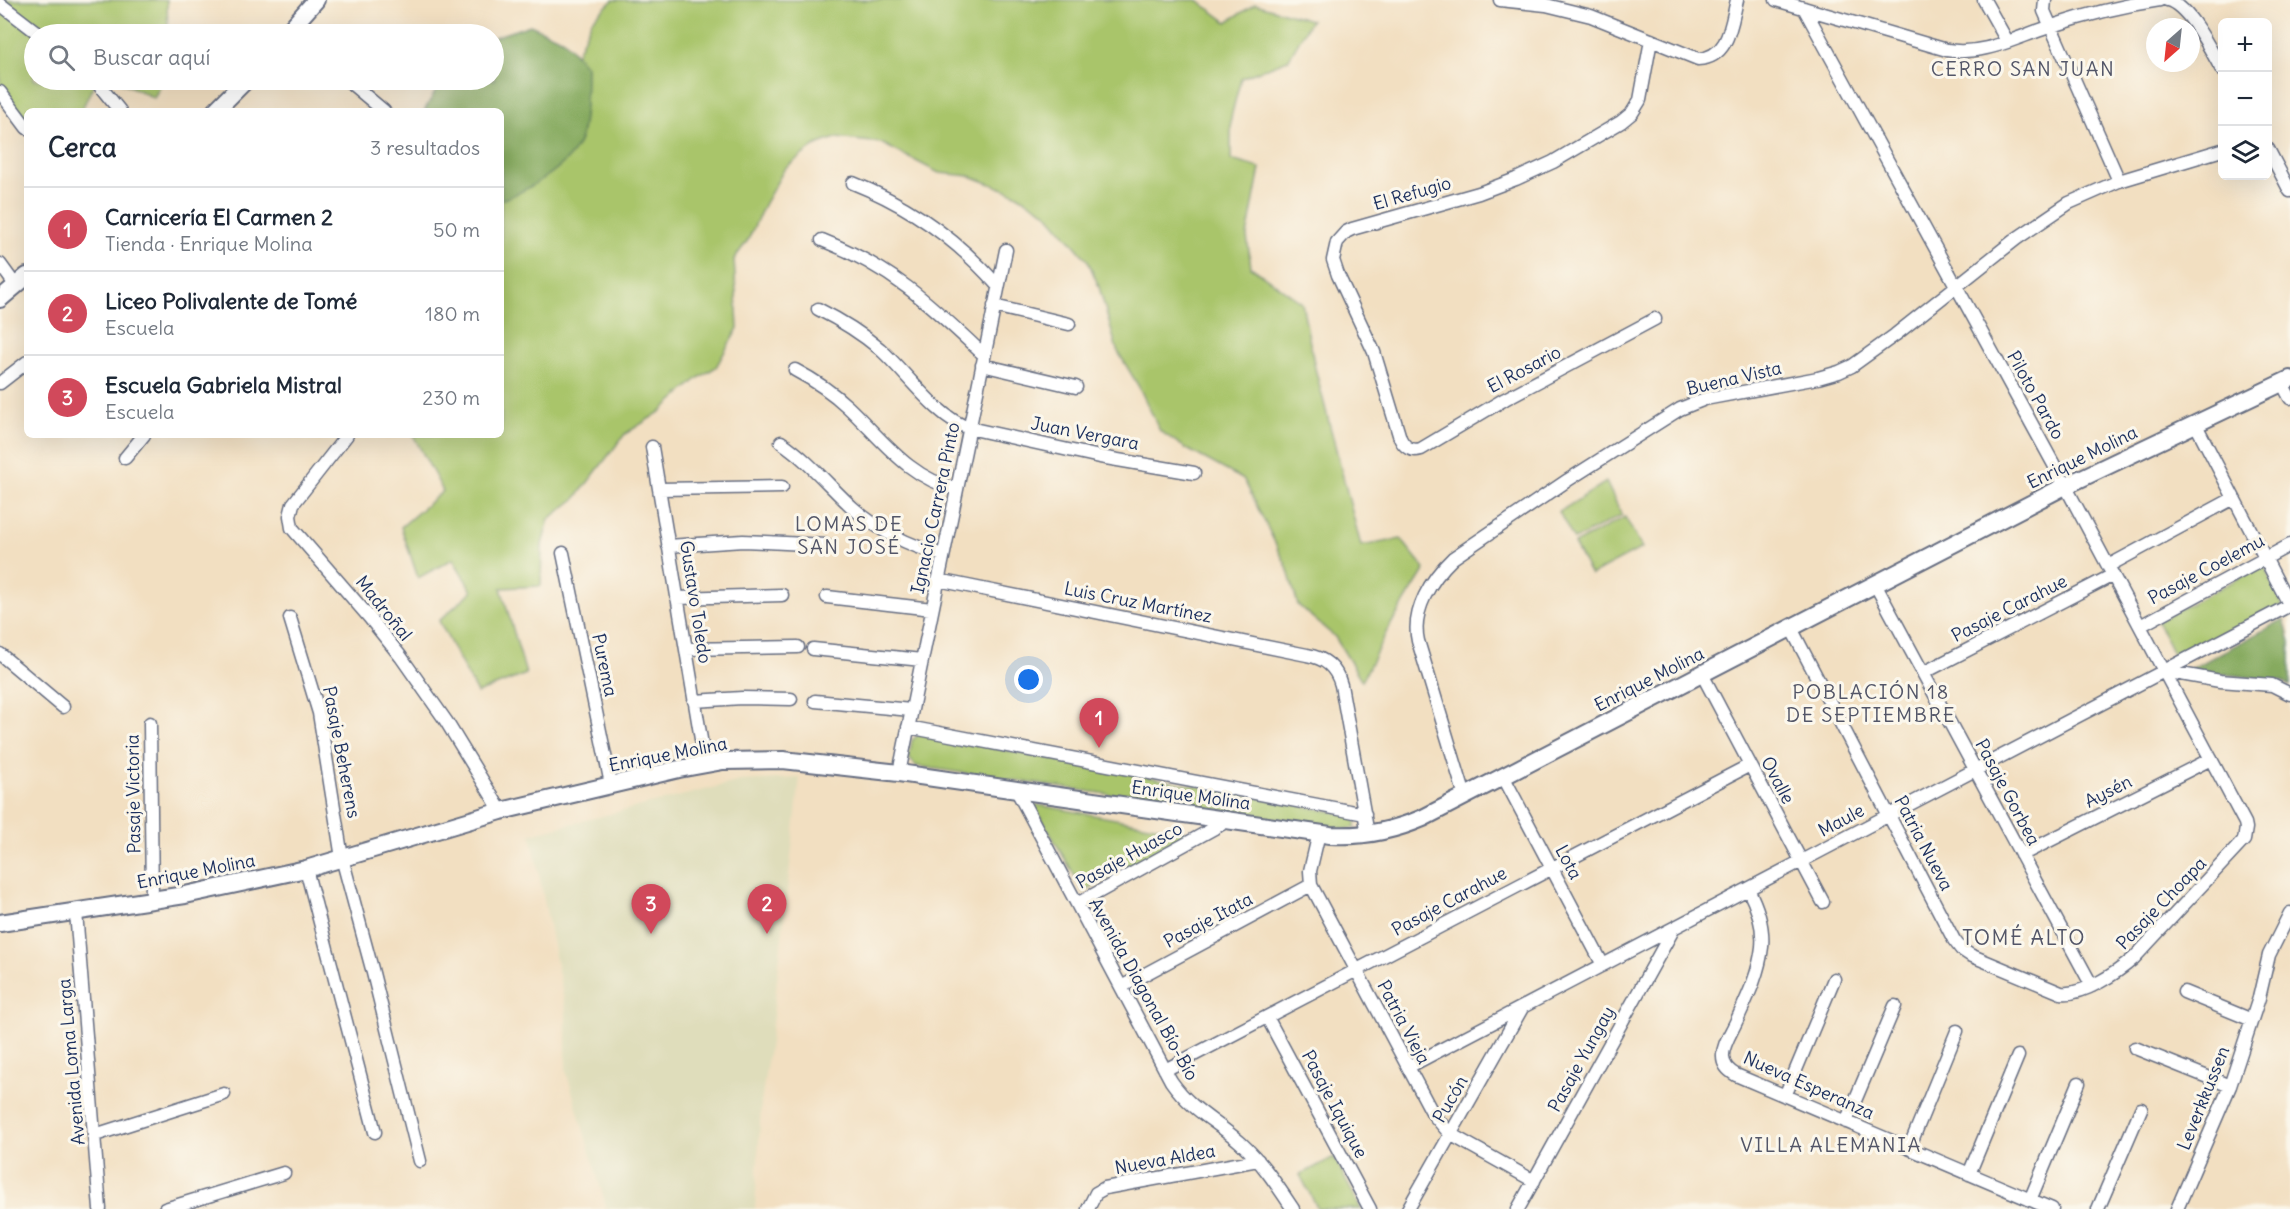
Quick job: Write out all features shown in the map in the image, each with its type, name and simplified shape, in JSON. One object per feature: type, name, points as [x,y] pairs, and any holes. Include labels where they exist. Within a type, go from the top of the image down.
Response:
[{"type":"main road","points":[[295,24],[316,0]]},
{"type":"main road","points":[[218,108],[236,90]]},
{"type":"main road","points":[[0,299],[22,281]]},
{"type":"main road","name":"Enrique Molina","points":[[0,923],[185,895],[306,869],[501,811],[705,763],[742,760],[774,760],[899,772],[1017,791],[1319,833],[1342,836],[1368,834],[1410,824],[2065,486],[2196,425],[2287,387]]},
{"type":"street","points":[[1500,0],[1572,11],[1609,22],[1691,57],[1709,57],[1724,44],[1737,0]]},
{"type":"street","points":[[1776,0],[1958,52],[1980,50],[2050,27],[2160,0]]},
{"type":"street","points":[[1984,0],[2007,41]]},
{"type":"street","points":[[2045,0],[2044,11],[2050,27],[2119,181]]},
{"type":"street","points":[[2168,0],[2184,10],[2218,62]]},
{"type":"street","points":[[0,4],[26,24]]},
{"type":"street","name":"Piloto Pardo","points":[[1804,8],[2110,570],[2245,823],[2246,834]]},
{"type":"street","name":"El Refugio","points":[[1412,450],[1404,445],[1400,438],[1374,352],[1338,275],[1333,254],[1337,242],[1346,232],[1479,193],[1516,179],[1553,162],[1621,122],[1632,113],[1640,100],[1651,40]]},
{"type":"street","points":[[103,90],[118,108]]},
{"type":"street","points":[[359,90],[380,108]]},
{"type":"street","points":[[0,92],[24,124]]},
{"type":"street","name":"Buena Vista","points":[[1465,796],[1415,624],[1420,606],[1447,563],[1499,525],[1680,409],[1705,399],[1818,378],[1852,366],[1888,341],[2016,239],[2086,194],[2119,181],[2218,151]]},
{"type":"street","points":[[2272,157],[2290,191]]},
{"type":"street","points":[[853,183],[894,201],[932,224],[967,253],[998,286]]},
{"type":"street","points":[[822,240],[861,257],[903,283],[925,300],[983,360],[1076,387]]},
{"type":"street","name":"Ignacio Carrera Pinto","points":[[899,772],[1006,250]]},
{"type":"street","points":[[0,264],[22,281]]},
{"type":"street","points":[[994,306],[1069,324]]},
{"type":"street","name":"Juan Vergara","points":[[818,309],[848,325],[870,341],[895,363],[948,418],[969,428],[1100,457],[1194,473]]},
{"type":"street","name":"El Rosario","points":[[1412,450],[1427,446],[1505,399],[1654,319]]},
{"type":"street","points":[[0,383],[24,364]]},
{"type":"street","points":[[795,370],[833,394],[916,472],[939,484],[957,489]]},
{"type":"street","points":[[2196,425],[2290,606]]},
{"type":"street","points":[[125,458],[142,438]]},
{"type":"street","name":"Madroñal","points":[[345,438],[296,499],[290,516],[292,528],[369,616],[401,657],[446,721],[501,811]]},
{"type":"street","points":[[781,442],[800,456],[853,508],[879,528],[904,542],[943,555]]},
{"type":"street","name":"Gustavo Toledo","points":[[652,447],[705,763]]},
{"type":"street","points":[[659,489],[782,487]]},
{"type":"street","name":"Pasaje Carahue","points":[[1923,673],[2110,570],[2234,498]]},
{"type":"street","points":[[668,546],[743,541],[826,544]]},
{"type":"street","name":"Pasaje Coelemu","points":[[2139,626],[2290,544]]},
{"type":"street","name":"Purema","points":[[563,553],[611,784]]},
{"type":"street","name":"Luis Cruz Martínez","points":[[938,580],[1313,656],[1329,664],[1337,674],[1341,685],[1365,814]]},
{"type":"street","name":"Pasaje Gorbea","points":[[1875,584],[2092,986]]},
{"type":"street","points":[[677,598],[782,596]]},
{"type":"street","points":[[827,597],[932,609]]},
{"type":"street","name":"Maule","points":[[1408,1067],[2290,606]]},
{"type":"street","name":"Pasaje Beherens","points":[[290,618],[319,713],[342,858],[420,1161]]},
{"type":"street","name":"Patria Nueva","points":[[1791,628],[1954,940],[1961,949],[1970,955],[2061,993],[2072,994],[2092,986]]},
{"type":"street","points":[[686,649],[798,647]]},
{"type":"street","points":[[813,649],[922,660]]},
{"type":"street","points":[[0,654],[63,707]]},
{"type":"street","points":[[2164,671],[2220,681],[2271,685],[2290,694]]},
{"type":"street","name":"Ovalle","points":[[1701,674],[1823,902]]},
{"type":"street","points":[[694,700],[792,699]]},
{"type":"street","points":[[815,701],[911,710]]},
{"type":"street","name":"Pasaje Victoria","points":[[150,723],[152,900]]},
{"type":"street","name":"Enrique Molina","points":[[908,727],[1365,814]]},
{"type":"street","name":"Aysén","points":[[2021,855],[2211,759]]},
{"type":"street","name":"Pasaje Carahue","points":[[1165,1070],[1750,765]]},
{"type":"street","name":"Lota","points":[[1503,776],[1603,965]]},
{"type":"street","name":"Avenida Diagonal Bío-Bío","points":[[1017,791],[1178,1091],[1196,1110],[1240,1143],[1258,1160],[1293,1209]]},
{"type":"street","points":[[1365,814],[1368,834]]},
{"type":"street","name":"Pasaje Huasco","points":[[1077,904],[1229,820]]},
{"type":"street","points":[[1311,885],[1310,871],[1319,833]]},
{"type":"street","name":"Pasaje Choapa","points":[[2092,986],[2118,972],[2134,958],[2241,845],[2246,834]]},
{"type":"street","points":[[306,869],[375,1132]]},
{"type":"street","name":"Patria Vieja","points":[[1311,885],[1437,1120],[1450,1134],[1534,1181]]},
{"type":"street","name":"Pasaje Itata","points":[[1121,987],[1311,885]]},
{"type":"street","name":"Nueva Esperanza","points":[[1748,889],[1757,908],[1762,927],[1761,956],[1750,991],[1724,1050],[1726,1068],[1736,1075],[2052,1209]]},
{"type":"street","name":"Avenida Loma Larga","points":[[76,912],[95,1134],[98,1209]]},
{"type":"street","name":"Leverkkussen","points":[[2177,1209],[2230,1086],[2259,998],[2274,942],[2290,913]]},
{"type":"street","name":"Pasaje Yungay","points":[[1518,1209],[1675,927]]},
{"type":"street","points":[[1785,1096],[1834,979]]},
{"type":"street","points":[[2184,992],[2252,1020]]},
{"type":"street","points":[[1846,1122],[1895,1006]]},
{"type":"street","name":"Pucón","points":[[1408,1209],[1523,1007]]},
{"type":"street","name":"Pasaje Iquique","points":[[1267,1017],[1370,1209]]},
{"type":"street","points":[[1909,1148],[1957,1031]]},
{"type":"street","points":[[2135,1048],[2230,1086]]},
{"type":"street","points":[[1969,1174],[2018,1056]]},
{"type":"street","points":[[2030,1200],[2079,1083]]},
{"type":"street","points":[[95,1134],[224,1094]]},
{"type":"street","points":[[2098,1209],[2140,1109]]},
{"type":"street","name":"Nueva Aldea","points":[[1088,1209],[1096,1193],[1105,1188],[1258,1160]]},
{"type":"street","points":[[165,1209],[284,1173]]},
{"type":"shaded area","points":[[800,778],[761,1103],[755,1209],[607,1209],[566,1071],[566,1011],[531,834],[740,781]]},
{"type":"green space","points":[[0,0],[167,0],[168,24],[24,24],[24,90],[91,90],[82,108],[24,108],[24,127],[2,100],[0,103]]},
{"type":"green space","points":[[613,0],[1197,0],[1227,22],[1255,4],[1311,20],[1288,60],[1241,78],[1231,117],[1231,160],[1260,168],[1247,236],[1251,267],[1302,303],[1315,368],[1361,546],[1401,539],[1425,569],[1388,629],[1362,681],[1335,637],[1298,605],[1287,567],[1244,480],[1187,449],[1160,431],[1139,387],[1117,350],[1099,287],[1088,261],[1047,213],[1014,193],[970,176],[939,173],[881,143],[836,138],[816,145],[785,168],[748,240],[734,259],[738,328],[716,367],[697,379],[660,412],[625,434],[575,499],[549,519],[542,545],[541,586],[501,588],[526,674],[477,693],[439,621],[472,591],[453,559],[418,578],[401,527],[443,491],[415,438],[504,438],[504,181],[576,55],[592,20]]},
{"type":"green space","points":[[530,25],[564,40],[586,66],[583,128],[573,153],[544,178],[504,199],[504,108],[426,108],[436,90],[504,90],[504,34]]},
{"type":"green space","points":[[138,90],[158,90],[154,98]]},
{"type":"green space","points":[[1606,482],[1622,515],[1574,540],[1559,512]]},
{"type":"green space","points":[[1625,517],[1642,548],[1591,575],[1574,544]]},
{"type":"green space","points":[[2264,565],[2283,606],[2175,658],[2157,621]]},
{"type":"green space","points":[[2284,619],[2290,642],[2290,686],[2281,681],[2189,670]]},
{"type":"green space","points":[[920,734],[1356,816],[1355,828],[1346,829],[916,766],[909,758],[912,740]]},
{"type":"green space","points":[[1033,804],[1193,833],[1084,892]]},
{"type":"green space","points":[[1334,1157],[1361,1209],[1318,1209],[1300,1175]]},
{"type":"place","name":"Carnicería El Carmen 2","points":[[1099,748]]},
{"type":"place","name":"Escuela Gabriela Mistral","points":[[651,934]]},
{"type":"place","name":"Liceo Polivalente de Tomé","points":[[767,934]]},
{"type":"district","name":"CERRO SAN JUAN","points":[[2023,68]]},
{"type":"district","name":"LOMAS DE SAN JOSÉ","points":[[849,534]]},
{"type":"district","name":"POBLACIÓN 18 DE SEPTIEMBRE","points":[[1871,702]]},
{"type":"district","name":"TOMÉ ALTO","points":[[2024,937]]},
{"type":"district","name":"VILLA ALEMANIA","points":[[1831,1144]]}]
